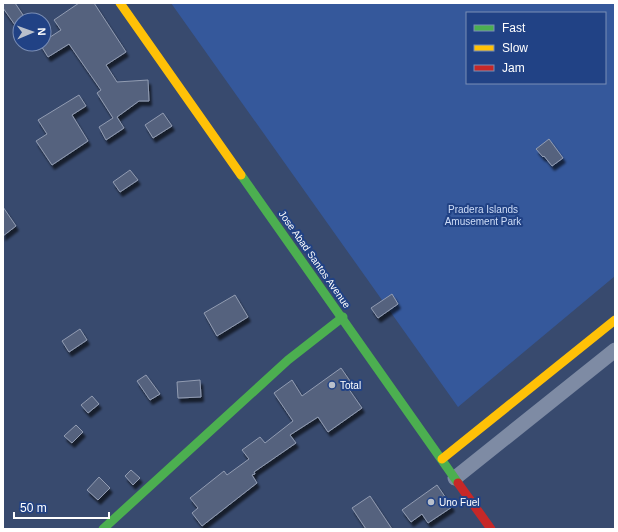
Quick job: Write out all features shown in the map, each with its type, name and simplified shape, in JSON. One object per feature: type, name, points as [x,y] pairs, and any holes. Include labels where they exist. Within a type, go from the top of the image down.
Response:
[{"type":"main road","name":"Jose Abad Santos Avenue","points":[[120,3],[343,317],[491,529]]},
{"type":"main road","points":[[103,529],[288,360],[343,317]]},
{"type":"main road","points":[[442,459],[615,320]]},
{"type":"street","points":[[455,478],[615,350]]},
{"type":"street","points":[[537,384],[551,401]]},
{"type":"green space","name":"Pradera Islands Amusement Park","points":[[171,3],[615,3],[615,276],[458,407]]},
{"type":"building","points":[[3,3],[15,3],[21,12],[12,12],[12,21],[3,8]]},
{"type":"building","points":[[79,3],[94,3],[126,52],[106,65],[117,82],[148,80],[149,101],[139,101],[117,117],[124,128],[106,140],[99,127],[113,118],[97,93],[101,90],[69,44],[48,57],[45,52],[52,52],[52,36],[61,30],[54,20]]},
{"type":"building","points":[[79,95],[86,106],[72,115],[88,141],[52,165],[36,141],[47,134],[38,120]]},
{"type":"building","points":[[163,113],[172,126],[153,138],[145,125]]},
{"type":"building","points":[[549,139],[563,158],[552,166],[536,149]]},
{"type":"building","points":[[130,170],[138,180],[120,192],[113,182]]},
{"type":"building","points":[[3,207],[16,226],[3,236]]},
{"type":"building","points":[[392,294],[398,304],[378,318],[371,308]]},
{"type":"building","points":[[235,295],[248,317],[217,336],[204,313]]},
{"type":"building","points":[[80,329],[87,340],[69,352],[62,341]]},
{"type":"building","points":[[341,368],[350,381],[346,385],[362,408],[328,432],[318,417],[290,435],[296,443],[254,472],[255,474],[252,475],[257,483],[202,526],[192,513],[198,508],[190,498],[224,471],[227,475],[249,459],[242,450],[260,437],[265,443],[293,421],[274,393],[292,380],[302,396]]},
{"type":"building","points":[[146,375],[160,394],[150,400],[137,381]]},
{"type":"building","points":[[200,380],[201,397],[178,398],[177,382]]},
{"type":"building","points":[[92,396],[99,404],[88,413],[81,405]]},
{"type":"building","points":[[76,425],[83,432],[72,443],[64,436]]},
{"type":"building","points":[[131,470],[140,478],[133,485],[125,476]]},
{"type":"building","points":[[99,477],[110,488],[98,500],[87,490]]},
{"type":"building","name":"Uno Fuel","points":[[437,485],[452,507],[428,523],[422,514],[411,522],[402,510]]},
{"type":"building","points":[[370,496],[392,529],[366,529],[352,508]]},
{"type":"traffic: fast","points":[[241,175],[458,483]]},
{"type":"traffic: fast","points":[[103,529],[288,360],[343,317]]},
{"type":"traffic: slow","points":[[120,3],[241,175]]},
{"type":"traffic: slow","points":[[442,459],[615,320]]},
{"type":"traffic: jam","points":[[458,483],[491,529]]},
{"type":"place","name":"Total","points":[[332,385]]},
{"type":"place","name":"Uno Fuel","points":[[431,502]]}]
